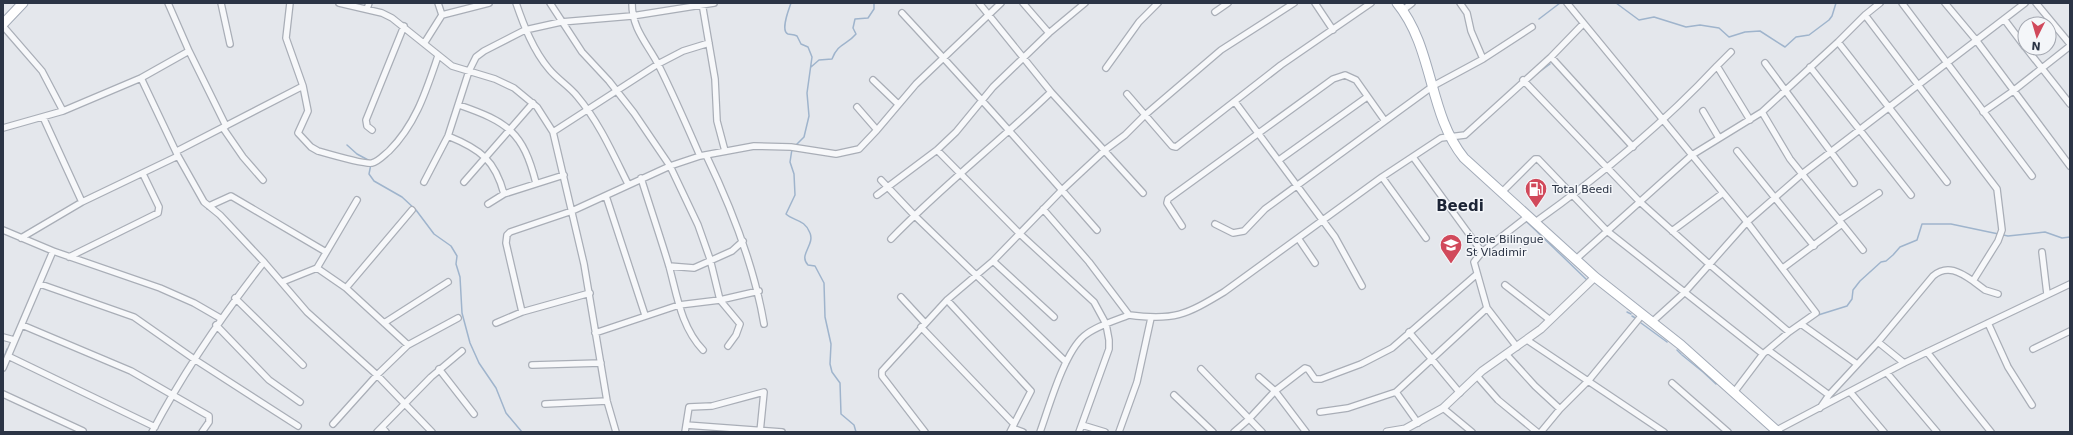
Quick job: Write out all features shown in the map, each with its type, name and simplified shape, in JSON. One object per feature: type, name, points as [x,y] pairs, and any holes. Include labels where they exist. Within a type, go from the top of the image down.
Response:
[{"type":"main road","points":[[3,25],[20,4]]},
{"type":"main road","points":[[1400,6],[1424,54],[1449,136],[1468,162],[1594,277],[1681,345],[1735,391],[1774,430]]},
{"type":"street","points":[[168,3],[225,127],[243,158],[264,180]]},
{"type":"street","points":[[221,3],[230,44]]},
{"type":"street","points":[[290,3],[286,38],[303,86],[308,111],[298,130],[300,136],[318,151],[371,164],[391,149],[414,118],[422,102],[438,56]]},
{"type":"street","points":[[339,3],[368,6],[387,15],[404,26],[424,42],[438,56],[452,66],[505,83],[533,103],[544,116],[553,132],[572,211],[590,293],[595,333],[607,401],[616,432]]},
{"type":"street","points":[[438,3],[442,15]]},
{"type":"street","points":[[424,42],[442,15],[475,5],[489,3]]},
{"type":"street","points":[[516,3],[525,30],[548,68],[571,89],[588,111],[609,146],[628,184]]},
{"type":"street","points":[[550,3],[561,22],[585,55],[617,92],[670,166],[698,225],[710,259],[720,300],[740,326],[736,335],[728,346]]},
{"type":"street","points":[[632,3],[632,16],[645,44],[658,64],[681,111],[700,156]]},
{"type":"street","points":[[424,182],[448,136],[459,105],[468,72],[478,54],[525,30],[561,22],[632,16],[714,3]]},
{"type":"street","points":[[979,3],[1051,92],[1143,193]]},
{"type":"street","points":[[522,312],[506,243],[507,235],[510,232],[572,211],[670,166],[700,156],[725,150],[754,146],[791,147],[827,154],[844,153],[859,149],[878,130],[898,104],[1001,3]]},
{"type":"street","points":[[1023,3],[1049,33]]},
{"type":"street","points":[[877,195],[936,150],[964,124],[993,87],[1049,33],[1085,3]]},
{"type":"street","points":[[1106,68],[1139,22],[1158,3]]},
{"type":"street","points":[[1215,12],[1228,3]]},
{"type":"street","points":[[925,432],[882,374],[923,325],[947,300],[993,261],[1062,190],[1105,150],[1125,135],[1145,115],[1221,50],[1294,3]]},
{"type":"street","points":[[1315,3],[1333,30]]},
{"type":"street","points":[[1127,94],[1174,148],[1236,102],[1281,65],[1372,3]]},
{"type":"street","points":[[1400,6],[1412,3]]},
{"type":"street","points":[[1460,3],[1467,13],[1471,31],[1483,59]]},
{"type":"street","points":[[1567,3],[1747,222],[1816,313],[1789,332],[1765,352],[1735,391]]},
{"type":"street","points":[[1575,260],[1692,155],[1762,112],[1785,92],[1865,15],[1880,3]]},
{"type":"street","points":[[1902,3],[2032,176]]},
{"type":"street","points":[[1944,3],[1976,40],[2013,91],[2069,163]]},
{"type":"street","points":[[1652,322],[1684,293],[1747,222],[1802,174],[2025,3]]},
{"type":"street","points":[[1983,112],[2013,91],[2070,45],[2036,3]]},
{"type":"street","points":[[702,4],[715,79],[717,121],[725,150]]},
{"type":"street","points":[[902,12],[983,99],[1009,132],[1098,230]]},
{"type":"street","points":[[1865,15],[1997,189],[2001,231],[1998,241],[1973,281]]},
{"type":"street","points":[[2004,19],[2017,36]]},
{"type":"street","points":[[1040,432],[1066,362],[1083,337],[1106,324],[1129,315],[1151,318],[1180,316],[1200,307],[1259,268],[1382,177],[1441,138],[1449,136],[1460,137],[1469,132],[1523,80],[1551,57],[1583,24]]},
{"type":"street","points":[[3,25],[42,71],[63,111]]},
{"type":"street","points":[[372,130],[367,126],[366,120],[404,26]]},
{"type":"street","points":[[1215,224],[1233,233],[1244,231],[1265,209],[1384,120],[1433,86],[1483,59],[1532,27]]},
{"type":"street","points":[[1838,42],[1947,182]]},
{"type":"street","points":[[553,132],[588,111],[658,64],[683,51],[709,43]]},
{"type":"street","points":[[3,128],[63,111],[141,78],[189,51]]},
{"type":"street","points":[[1534,223],[1573,196],[1633,147],[1664,120],[1731,52]]},
{"type":"street","points":[[2032,56],[2070,104]]},
{"type":"street","points":[[1551,57],[1633,147]]},
{"type":"street","points":[[1765,63],[1785,92],[1854,183]]},
{"type":"street","points":[[1717,66],[1750,120]]},
{"type":"street","points":[[1810,67],[1911,195]]},
{"type":"street","points":[[1182,226],[1167,203],[1168,199],[1260,133],[1324,84],[1339,76],[1345,75],[1356,80],[1384,120]]},
{"type":"street","points":[[141,78],[177,153],[201,197],[264,262],[318,323],[377,375],[405,402],[432,432]]},
{"type":"street","points":[[873,80],[898,104]]},
{"type":"street","points":[[1523,80],[1640,202],[1709,264],[1789,332]]},
{"type":"street","points":[[22,238],[82,202],[143,174],[177,153],[303,86]]},
{"type":"street","points":[[891,239],[914,215],[1009,132],[1051,92]]},
{"type":"street","points":[[1279,160],[1367,97]]},
{"type":"street","points":[[1236,102],[1335,237],[1362,286]]},
{"type":"street","points":[[464,182],[533,103]]},
{"type":"street","points":[[459,105],[493,118],[511,130],[526,152],[536,183]]},
{"type":"street","points":[[857,107],[878,130]]},
{"type":"street","points":[[1703,111],[1719,138]]},
{"type":"street","points":[[1762,112],[1782,148],[1862,250]]},
{"type":"street","points":[[43,117],[82,202]]},
{"type":"street","points":[[448,136],[465,143],[496,170],[504,194]]},
{"type":"street","points":[[936,150],[1020,234],[1089,298],[1106,324],[1110,340],[1109,349],[1079,432]]},
{"type":"street","points":[[1737,151],[1774,199],[1814,246]]},
{"type":"street","points":[[706,155],[743,241],[759,291],[764,324]]},
{"type":"street","points":[[1413,157],[1482,252]]},
{"type":"street","points":[[1502,192],[1537,159],[1607,231],[1684,293],[1765,352],[1829,395]]},
{"type":"street","points":[[69,257],[158,213],[159,207],[143,174]]},
{"type":"street","points":[[488,204],[504,194],[536,183],[564,176]]},
{"type":"street","points":[[1382,177],[1426,238]]},
{"type":"street","points":[[641,178],[669,266],[679,305],[692,337],[703,350]]},
{"type":"street","points":[[881,180],[914,215],[1066,362]]},
{"type":"street","points":[[1672,231],[1723,193]]},
{"type":"street","points":[[1782,268],[1814,246],[1840,222],[1879,193]]},
{"type":"street","points":[[209,206],[231,196],[326,252]]},
{"type":"street","points":[[606,196],[645,316]]},
{"type":"street","points":[[282,282],[318,268],[357,200]]},
{"type":"street","points":[[346,288],[412,210]]},
{"type":"street","points":[[1043,210],[1089,262],[1129,315]]},
{"type":"street","points":[[1517,347],[1487,308],[1474,260],[1527,217]]},
{"type":"street","points":[[3,230],[69,257],[160,288],[194,303],[220,318]]},
{"type":"street","points":[[1298,238],[1315,263]]},
{"type":"street","points":[[669,266],[694,268],[710,259],[732,251],[743,241]]},
{"type":"street","points":[[3,368],[53,251]]},
{"type":"street","points":[[2042,252],[2047,294]]},
{"type":"street","points":[[993,261],[1054,317]]},
{"type":"street","points":[[8,356],[153,429],[172,394],[220,318],[264,262]]},
{"type":"street","points":[[318,268],[346,288],[408,345]]},
{"type":"street","points":[[1820,408],[1829,395],[1878,342],[1938,272],[1943,270],[1958,271],[1985,290],[1998,294]]},
{"type":"street","points":[[1234,432],[1249,419],[1275,391],[1305,368],[1308,369],[1317,380],[1361,364],[1392,348],[1477,274]]},
{"type":"street","points":[[1386,432],[1406,431],[1443,408],[1476,376],[1527,340],[1594,277]]},
{"type":"street","points":[[384,323],[448,282]]},
{"type":"street","points":[[40,284],[134,318],[194,360],[298,426]]},
{"type":"street","points":[[1774,430],[1851,393],[1904,363],[2070,284]]},
{"type":"street","points":[[1504,285],[1550,320]]},
{"type":"street","points":[[595,333],[679,305],[720,300],[759,291]]},
{"type":"street","points":[[496,323],[522,312],[590,293]]},
{"type":"street","points":[[901,297],[923,325],[1012,428],[1023,432]]},
{"type":"street","points":[[235,298],[303,364]]},
{"type":"street","points":[[947,300],[1031,391],[1012,428]]},
{"type":"street","points":[[1320,412],[1348,408],[1396,392],[1487,308]]},
{"type":"street","points":[[1541,432],[1560,409],[1589,380],[1642,315]]},
{"type":"street","points":[[333,424],[377,375],[408,345],[458,318]]},
{"type":"street","points":[[1119,432],[1137,382],[1151,318]]},
{"type":"street","points":[[1988,323],[2005,362],[2032,405]]},
{"type":"street","points":[[1801,324],[1857,364]]},
{"type":"street","points":[[22,325],[131,371],[172,394],[209,416],[210,420],[202,432]]},
{"type":"street","points":[[216,325],[269,380],[300,402]]},
{"type":"street","points":[[2033,349],[2070,331]]},
{"type":"street","points":[[1409,332],[1460,393]]},
{"type":"street","points":[[3,337],[14,340]]},
{"type":"street","points":[[1527,340],[1589,380],[1664,432]]},
{"type":"street","points":[[1878,342],[1904,363]]},
{"type":"street","points":[[378,432],[405,402],[439,369],[462,350]]},
{"type":"street","points":[[1927,352],[1991,432]]},
{"type":"street","points":[[1506,354],[1535,386],[1560,409]]},
{"type":"street","points":[[532,365],[601,363]]},
{"type":"street","points":[[439,369],[474,414]]},
{"type":"street","points":[[1201,370],[1262,432]]},
{"type":"street","points":[[1888,373],[1937,432]]},
{"type":"street","points":[[1476,376],[1498,400],[1537,432]]},
{"type":"street","points":[[1259,377],[1275,391],[1306,432]]},
{"type":"street","points":[[1672,383],[1728,432]]},
{"type":"street","points":[[684,432],[689,407],[712,406],[764,392],[760,431]]},
{"type":"street","points":[[1396,392],[1418,423]]},
{"type":"street","points":[[1851,393],[1884,432]]},
{"type":"street","points":[[3,394],[83,431]]},
{"type":"street","points":[[1174,395],[1213,432]]},
{"type":"street","points":[[545,404],[607,401]]},
{"type":"street","points":[[1443,408],[1472,432]]},
{"type":"street","points":[[1082,425],[1105,432]]},
{"type":"street","points":[[686,426],[782,432]]},
{"type":"street","points":[[382,427],[386,432]]},
{"type":"waterway","points":[[791,3],[785,24],[786,32],[797,36],[801,44],[808,47],[812,57],[807,93],[809,116],[804,137],[795,146]]},
{"type":"waterway","points":[[811,67],[819,60],[832,59],[837,50],[853,38],[856,34],[853,28],[855,19],[868,18],[874,9],[874,3]]},
{"type":"waterway","points":[[1539,19],[1560,3]]},
{"type":"waterway","points":[[1616,3],[1639,20],[1654,17],[1686,27],[1700,25],[1719,28],[1729,37],[1745,32],[1760,31],[1785,47],[1796,37],[1809,35],[1829,20],[1832,16],[1836,3]]},
{"type":"waterway","points":[[1531,78],[1550,64]]},
{"type":"waterway","points":[[347,145],[357,154],[370,161]]},
{"type":"waterway","points":[[792,149],[790,162],[794,174],[795,195],[786,214],[805,225],[810,233],[811,237],[805,261],[808,265],[815,266],[824,283],[825,317],[831,344],[830,364],[832,372],[840,383],[841,414],[854,425],[856,432]]},
{"type":"waterway","points":[[371,164],[369,174],[374,181],[402,197],[416,210],[434,234],[451,246],[457,256],[456,264],[460,277],[462,313],[470,343],[479,363],[496,388],[506,413],[522,432]]},
{"type":"waterway","points":[[1699,207],[1705,203]]},
{"type":"waterway","points":[[1527,222],[1587,280]]},
{"type":"waterway","points":[[1815,316],[1847,306],[1852,299],[1853,290],[1860,281],[1881,262],[1886,261],[1900,247],[1917,240],[1922,224],[1951,224],[2008,236],[2045,232],[2062,238],[2070,237]]},
{"type":"waterway","points":[[1627,312],[1631,314]]},
{"type":"waterway","points":[[1632,316],[1637,319]]},
{"type":"waterway","points":[[1641,323],[1667,342]]},
{"type":"waterway","points":[[3,361],[7,349]]},
{"type":"waterway","points":[[1677,350],[1681,354]]},
{"type":"waterway","points":[[1682,355],[1703,372]]},
{"type":"waterway","points":[[1703,372],[1716,384]]},
{"type":"place","name":"Total Beedi","points":[[1536,208]]},
{"type":"place","name":"École Bilingue St Vladimir","points":[[1451,264]]},
{"type":"district","name":"Beedi","points":[[1460,206]]}]
